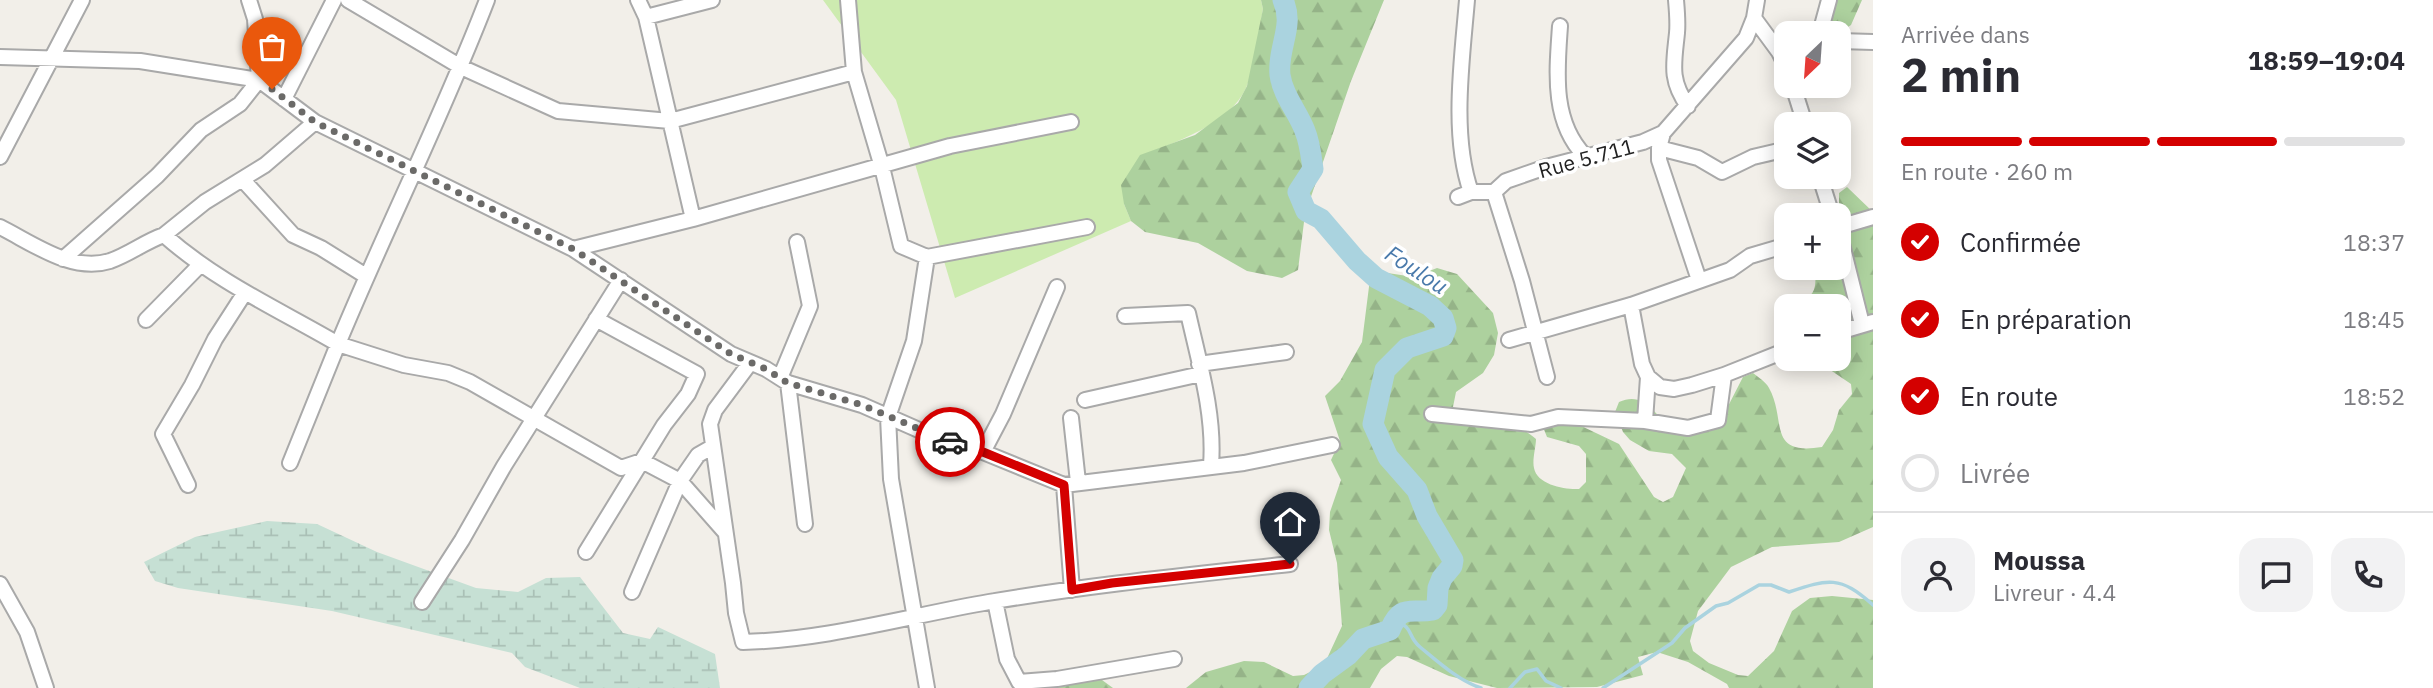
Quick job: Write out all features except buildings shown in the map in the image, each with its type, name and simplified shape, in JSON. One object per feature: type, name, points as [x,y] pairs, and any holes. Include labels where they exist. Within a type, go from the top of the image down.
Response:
[{"type":"street","points":[[0,156],[82,0]]},
{"type":"street","points":[[63,258],[157,176],[201,130],[240,104],[259,80],[255,19],[249,0]]},
{"type":"street","points":[[284,99],[334,0]]},
{"type":"street","points":[[348,0],[461,67],[558,111],[670,121],[854,72]]},
{"type":"street","points":[[290,463],[366,276],[461,67],[487,0]]},
{"type":"street","points":[[638,0],[646,16],[693,219]]},
{"type":"street","points":[[646,16],[712,0]]},
{"type":"street","points":[[848,0],[854,72],[882,167],[901,246],[927,257],[1087,227]]},
{"type":"street","points":[[1467,0],[1460,138],[1465,194],[1494,192],[1537,332],[1547,377]]},
{"type":"street","points":[[1676,0],[1678,22],[1673,69],[1678,93],[1688,106]]},
{"type":"street","name":"Rue 5.711","points":[[1494,192],[1506,181],[1585,156],[1661,140],[1746,38],[1754,18],[1757,0]]},
{"type":"street","points":[[1823,21],[1829,0]]},
{"type":"street","points":[[1754,18],[1774,41]]},
{"type":"street","points":[[1560,26],[1558,72],[1561,111],[1571,137],[1585,156]]},
{"type":"street","points":[[1852,41],[1873,42]]},
{"type":"street","points":[[0,57],[139,61],[259,80],[315,122],[573,249],[731,354],[784,380],[862,405],[961,446],[1071,483],[1244,463],[1332,445]]},
{"type":"street","points":[[0,227],[79,265],[107,262],[131,253],[146,241],[164,235],[205,202],[265,165],[315,122]]},
{"type":"street","points":[[573,249],[693,219],[950,146],[1071,122]]},
{"type":"street","points":[[1699,280],[1659,160],[1661,140],[1723,172],[1753,157],[1774,152]]},
{"type":"street","points":[[243,180],[293,235],[321,248],[366,276]]},
{"type":"street","points":[[1851,223],[1873,217]]},
{"type":"street","points":[[164,235],[200,265],[244,294],[295,318],[338,344],[404,365],[448,373],[470,382],[621,468],[642,461],[680,481],[725,532]]},
{"type":"street","points":[[797,242],[810,306],[784,380],[804,524]]},
{"type":"street","points":[[1509,340],[1631,305],[1730,270],[1750,256],[1774,249]]},
{"type":"street","points":[[927,257],[914,341],[888,416],[891,480],[927,688]]},
{"type":"street","points":[[146,320],[200,265]]},
{"type":"street","points":[[1851,268],[1870,326],[1851,330]]},
{"type":"street","points":[[422,602],[621,280]]},
{"type":"street","points":[[983,452],[1003,414],[1056,286]]},
{"type":"street","points":[[188,485],[163,434],[192,386],[215,339],[244,294]]},
{"type":"street","points":[[1631,305],[1642,364],[1648,377],[1660,387],[1674,389],[1724,375],[1774,355]]},
{"type":"street","points":[[1125,316],[1188,313],[1213,446],[1212,465]]},
{"type":"street","points":[[586,552],[664,425],[688,394],[697,374],[596,319]]},
{"type":"street","points":[[1085,400],[1200,369],[1286,352]]},
{"type":"street","points":[[750,363],[715,410],[710,424],[736,614],[743,642],[835,632],[915,615],[1112,583],[1290,564]]},
{"type":"street","points":[[1433,414],[1531,424],[1558,417],[1645,421],[1688,428],[1718,420],[1724,375]]},
{"type":"street","points":[[1645,421],[1648,377]]},
{"type":"street","points":[[1071,418],[1072,590]]},
{"type":"street","points":[[632,592],[680,481],[698,455],[712,447]]},
{"type":"street","points":[[0,584],[27,632],[46,688]]},
{"type":"street","points":[[0,596],[13,609]]},
{"type":"street","points":[[995,601],[1007,659],[1019,682],[1174,659]]},
{"type":"green space","points":[[823,0],[1261,0],[1263,9],[1252,70],[1238,101],[1200,131],[1140,156],[1124,204],[1131,221],[955,298],[896,100]]},
{"type":"green space","points":[[1261,0],[1384,0],[1351,81],[1305,214],[1298,270],[1282,278],[1247,271],[1198,243],[1145,232],[1131,221],[1124,204],[1121,185],[1140,155],[1195,135],[1238,103],[1247,86],[1263,9]]},
{"type":"green space","points":[[1835,0],[1862,0],[1852,23],[1829,21],[1828,17]]},
{"type":"green space","points":[[1849,189],[1873,212],[1873,527],[1839,542],[1772,547],[1731,567],[1698,611],[1690,641],[1693,651],[1709,663],[1738,675],[1748,676],[1774,651],[1792,611],[1810,598],[1832,596],[1873,600],[1873,688],[1729,688],[1727,684],[1688,662],[1657,652],[1638,657],[1643,675],[1597,687],[1497,688],[1449,676],[1407,657],[1397,656],[1381,669],[1370,688],[1186,688],[1206,672],[1244,661],[1264,662],[1293,676],[1304,675],[1324,665],[1342,626],[1337,563],[1329,530],[1330,512],[1341,480],[1331,460],[1340,441],[1325,396],[1340,381],[1362,342],[1372,263],[1381,272],[1414,277],[1437,268],[1457,274],[1493,313],[1498,333],[1494,355],[1483,373],[1456,392],[1452,412],[1462,421],[1472,426],[1513,427],[1524,431],[1536,439],[1534,465],[1540,479],[1567,489],[1579,489],[1586,482],[1586,454],[1579,446],[1547,437],[1543,427],[1573,422],[1619,444],[1654,497],[1663,502],[1673,497],[1686,468],[1672,454],[1649,451],[1630,440],[1623,432],[1615,412],[1619,402],[1627,399],[1642,401],[1669,429],[1724,414],[1743,377],[1753,373],[1769,388],[1785,441],[1804,448],[1822,447],[1833,430],[1839,410],[1852,394],[1851,384],[1832,371],[1851,371],[1851,294],[1811,294],[1815,280],[1851,280],[1851,203],[1839,203],[1839,193]]},
{"type":"green space","points":[[267,521],[317,524],[377,552],[476,588],[518,592],[546,578],[580,577],[623,633],[650,639],[658,627],[715,654],[720,688],[580,688],[525,667],[512,653],[332,611],[178,588],[155,581],[144,562],[195,537]]},
{"type":"green space","points":[[1102,680],[1113,688],[1037,688],[1048,681]]},
{"type":"waterway","name":"Foulou","points":[[1283,0],[1287,28],[1280,75],[1284,90],[1307,136],[1313,169],[1298,192],[1306,211],[1321,219],[1357,261],[1376,278],[1430,306],[1443,318],[1446,328],[1443,336],[1407,348],[1385,370],[1373,424],[1388,457],[1417,490],[1427,516],[1453,560],[1452,566],[1442,578],[1438,588],[1437,605],[1433,610],[1407,611],[1398,616],[1390,630],[1363,639],[1309,688]]},
{"type":"waterway","points":[[1603,688],[1672,643],[1685,628],[1716,606],[1728,603],[1759,585],[1771,585],[1789,592],[1814,584],[1833,582],[1851,588],[1873,605]]},
{"type":"waterway","points":[[1394,621],[1405,626],[1416,643],[1441,664],[1465,681],[1481,688]]},
{"type":"waterway","points":[[1510,688],[1525,672],[1537,669],[1546,681],[1561,688]]},
{"type":"way so far","points":[[272,89],[315,122],[573,249],[731,354],[766,369],[788,383],[862,405],[950,442]]},
{"type":"route","points":[[950,442],[983,452],[1064,485],[1072,590],[1112,583],[1290,564]]}]
